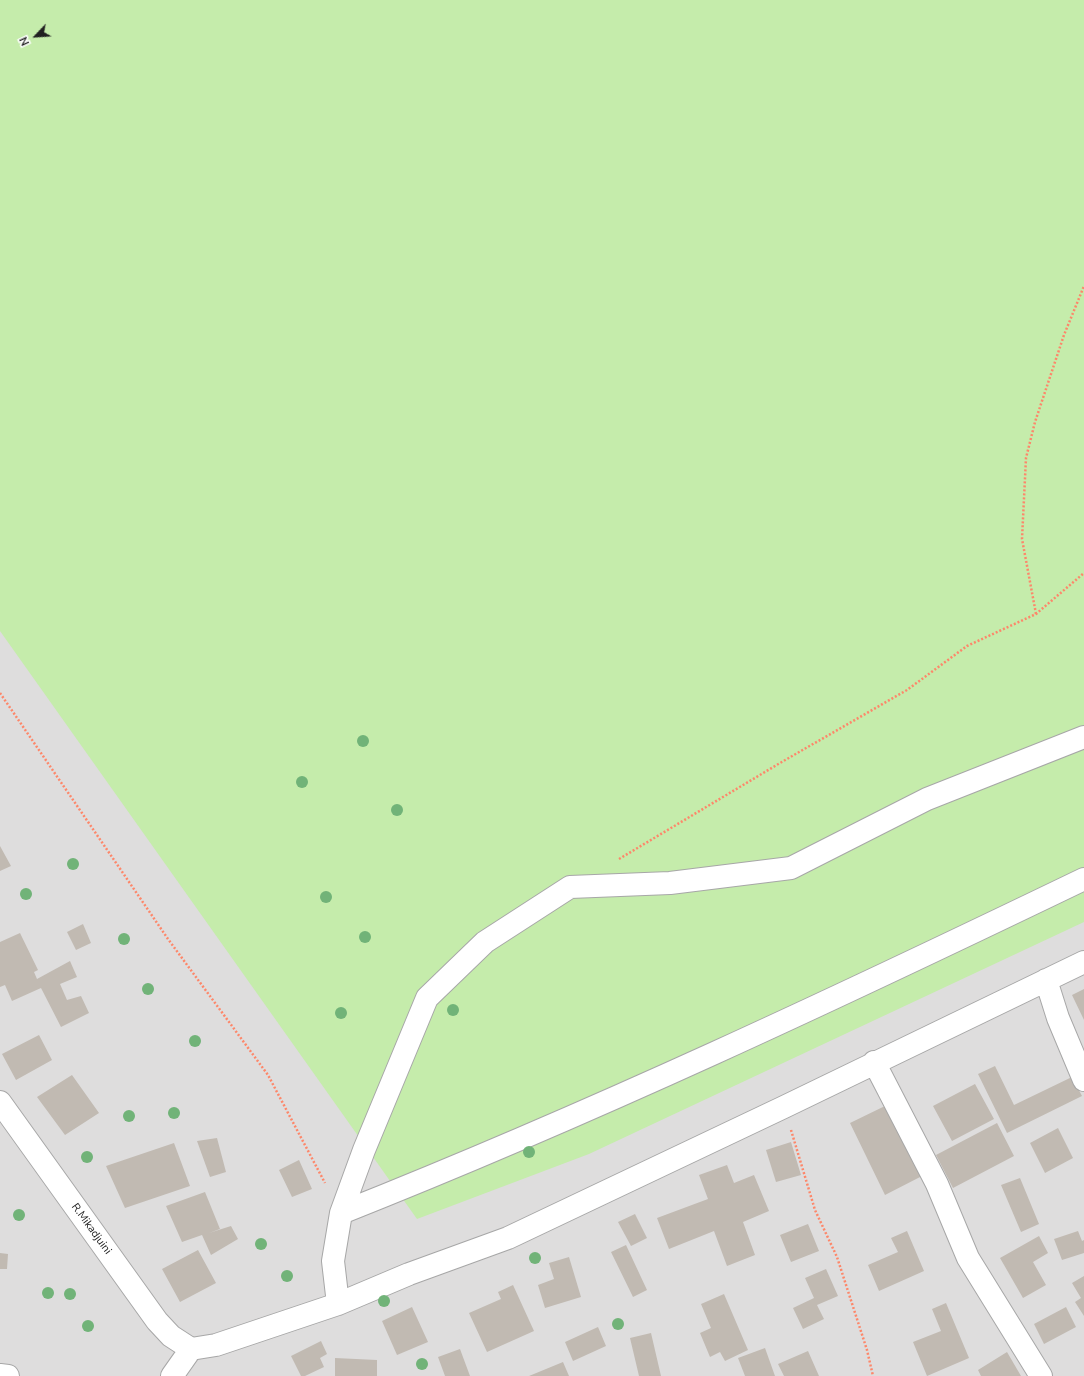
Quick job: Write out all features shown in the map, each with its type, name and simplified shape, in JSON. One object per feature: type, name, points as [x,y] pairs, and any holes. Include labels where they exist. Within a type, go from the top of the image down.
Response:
[{"type":"street","points":[[338,1304],[333,1261],[341,1213],[364,1150],[427,998],[485,942],[570,887],[670,883],[790,868],[927,799],[1084,737]]},
{"type":"street","points":[[341,1213],[424,1180],[597,1107],[1084,879]]},
{"type":"street","points":[[172,1376],[191,1349],[216,1345],[338,1304],[409,1274],[508,1238],[1084,962]]},
{"type":"street","points":[[1046,980],[1058,1018],[1084,1080]]},
{"type":"street","points":[[874,1062],[937,1184],[968,1258],[1041,1376]]},
{"type":"street","name":"R.Mikadjuini","points":[[0,1102],[157,1321],[172,1336],[191,1349]]},
{"type":"street","points":[[0,1375],[8,1376]]},
{"type":"path","points":[[1036,614],[1022,539],[1026,458],[1035,422],[1064,335],[1084,286]]},
{"type":"path","points":[[616,861],[780,763],[907,690],[967,646],[1036,614],[1084,573]]},
{"type":"path","points":[[0,693],[168,939],[268,1075],[341,1213]]},
{"type":"path","points":[[784,1107],[815,1210],[837,1257],[867,1350],[873,1376]]},
{"type":"shaded area","points":[[0,0],[1084,0],[1084,1376],[0,1376]]},
{"type":"green space","points":[[0,0],[1084,0],[1084,922],[589,1154],[417,1219],[0,631]]},
{"type":"building","points":[[0,846],[11,866],[0,871]]},
{"type":"building","points":[[83,924],[91,943],[76,950],[67,932]]},
{"type":"building","points":[[20,933],[38,970],[34,972],[37,979],[70,961],[77,977],[60,984],[67,1000],[81,996],[89,1013],[61,1027],[41,988],[12,1001],[5,985],[0,987],[0,942]]},
{"type":"building","points":[[1084,989],[1084,1020],[1072,995]]},
{"type":"building","points":[[39,1035],[52,1060],[16,1080],[2,1054]]},
{"type":"building","points":[[995,1066],[1014,1105],[1072,1077],[1082,1096],[1007,1133],[978,1074]]},
{"type":"building","points":[[72,1075],[99,1113],[65,1135],[37,1097]]},
{"type":"building","points":[[975,1084],[994,1119],[952,1141],[933,1106]]},
{"type":"building","points":[[887,1105],[922,1176],[885,1195],[850,1123]]},
{"type":"building","points":[[997,1123],[1014,1156],[953,1188],[936,1155]]},
{"type":"building","points":[[1058,1128],[1073,1158],[1045,1173],[1030,1143]]},
{"type":"building","points":[[217,1138],[226,1172],[210,1177],[197,1141]]},
{"type":"building","points":[[791,1142],[801,1175],[776,1182],[766,1150]]},
{"type":"building","points":[[174,1143],[190,1186],[125,1208],[106,1166]]},
{"type":"building","points":[[299,1160],[312,1189],[292,1197],[279,1170]]},
{"type":"building","points":[[727,1165],[734,1183],[754,1175],[769,1211],[743,1222],[755,1255],[727,1266],[714,1231],[669,1249],[657,1218],[708,1199],[699,1175]]},
{"type":"building","points":[[1020,1178],[1039,1224],[1021,1232],[1001,1185]]},
{"type":"building","points":[[205,1192],[220,1229],[209,1233],[231,1226],[238,1239],[211,1255],[202,1235],[182,1242],[166,1206]]},
{"type":"building","points":[[635,1214],[647,1238],[631,1246],[618,1222]]},
{"type":"building","points":[[808,1224],[819,1251],[791,1262],[780,1235]]},
{"type":"building","points":[[907,1231],[924,1271],[879,1291],[868,1265],[898,1252],[891,1238]]},
{"type":"building","points":[[1078,1231],[1082,1241],[1084,1240],[1084,1253],[1062,1260],[1054,1239]]},
{"type":"building","points":[[1039,1236],[1048,1253],[1033,1262],[1046,1285],[1023,1298],[1000,1258]]},
{"type":"building","points":[[626,1245],[647,1290],[633,1297],[611,1252]]},
{"type":"building","points":[[198,1250],[216,1283],[180,1302],[162,1269]]},
{"type":"building","points":[[0,1253],[8,1254],[7,1269],[0,1269]]},
{"type":"building","points":[[569,1257],[581,1297],[545,1308],[538,1285],[554,1279],[549,1263]]},
{"type":"building","points":[[826,1269],[838,1296],[817,1305],[824,1319],[803,1329],[793,1308],[814,1298],[805,1278]]},
{"type":"building","points":[[1084,1276],[1084,1316],[1075,1302],[1081,1298],[1072,1283]]},
{"type":"building","points":[[513,1285],[534,1331],[487,1352],[469,1313],[501,1299],[498,1292]]},
{"type":"building","points":[[724,1294],[748,1350],[725,1361],[720,1352],[710,1357],[700,1333],[711,1328],[701,1304]]},
{"type":"building","points":[[946,1303],[969,1358],[927,1376],[913,1342],[941,1331],[932,1309]]},
{"type":"building","points":[[412,1307],[428,1342],[397,1355],[382,1321]]},
{"type":"building","points":[[1066,1307],[1076,1327],[1044,1344],[1034,1324]]},
{"type":"building","points":[[598,1327],[606,1346],[573,1361],[565,1342]]},
{"type":"building","points":[[651,1333],[661,1376],[639,1376],[630,1338]]},
{"type":"building","points":[[321,1341],[327,1354],[320,1358],[324,1367],[305,1376],[301,1376],[291,1356]]},
{"type":"building","points":[[765,1348],[775,1376],[745,1376],[738,1358]]},
{"type":"building","points":[[460,1349],[470,1376],[445,1376],[438,1357]]},
{"type":"building","points":[[808,1351],[819,1376],[784,1376],[778,1364]]},
{"type":"building","points":[[1007,1352],[1021,1376],[981,1376],[978,1370]]},
{"type":"building","points":[[335,1358],[377,1360],[377,1376],[335,1376]]},
{"type":"building","points":[[563,1362],[569,1376],[529,1376]]}]
